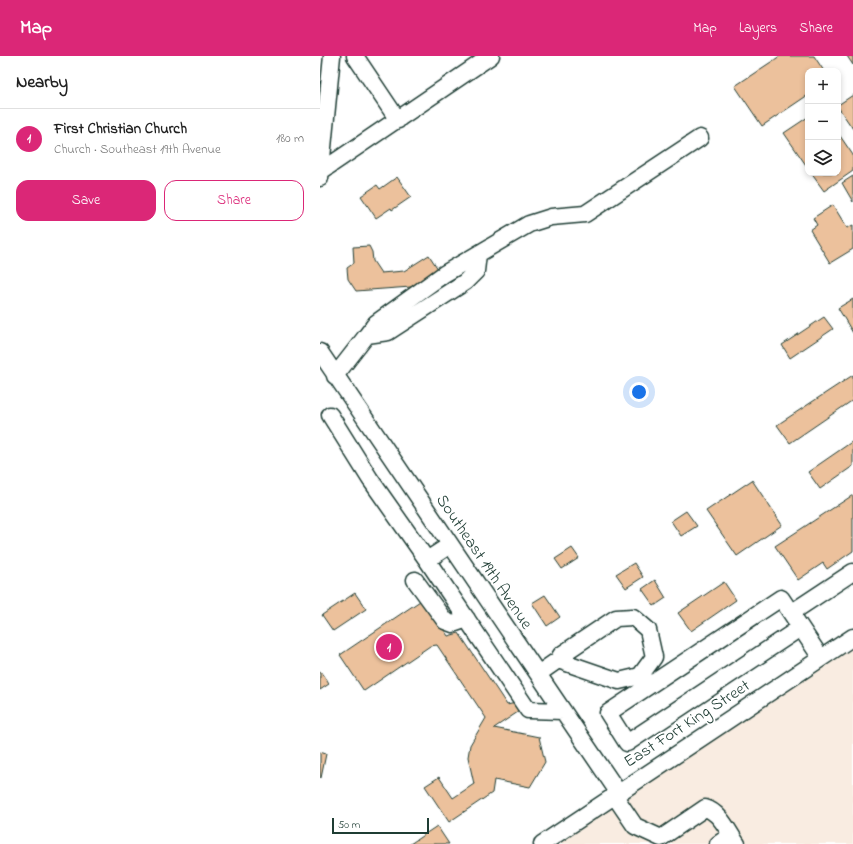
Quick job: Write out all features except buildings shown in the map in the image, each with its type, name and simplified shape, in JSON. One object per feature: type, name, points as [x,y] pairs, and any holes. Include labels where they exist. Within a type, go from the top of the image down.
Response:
[{"type":"street","points":[[320,175],[332,56]]},
{"type":"street","points":[[355,56],[398,120]]},
{"type":"street","points":[[320,175],[492,56]]},
{"type":"street","points":[[335,376],[376,323],[444,274],[529,224],[551,217],[585,214],[700,138]]},
{"type":"street","name":"Southeast 19th Avenue","points":[[320,352],[563,711],[635,826],[661,838],[705,808],[712,810],[718,816],[729,841]]},
{"type":"street","points":[[330,415],[370,479],[427,560],[528,710],[563,711]]},
{"type":"street","points":[[427,560],[450,545]]},
{"type":"street","points":[[791,613],[853,572]]},
{"type":"street","points":[[415,580],[445,622],[453,624],[466,619]]},
{"type":"street","points":[[800,628],[627,743],[608,713],[781,598],[821,658]]},
{"type":"street","points":[[538,674],[558,660],[561,655],[616,618],[633,617],[648,630],[654,658],[640,676],[619,681],[558,660]]},
{"type":"street","name":"East Fort King Street","points":[[542,844],[853,637]]},
{"type":"shaded area","points":[[853,646],[853,844],[556,844]]},
{"type":"place","name":"First Christian Church","points":[[389,647]]}]
